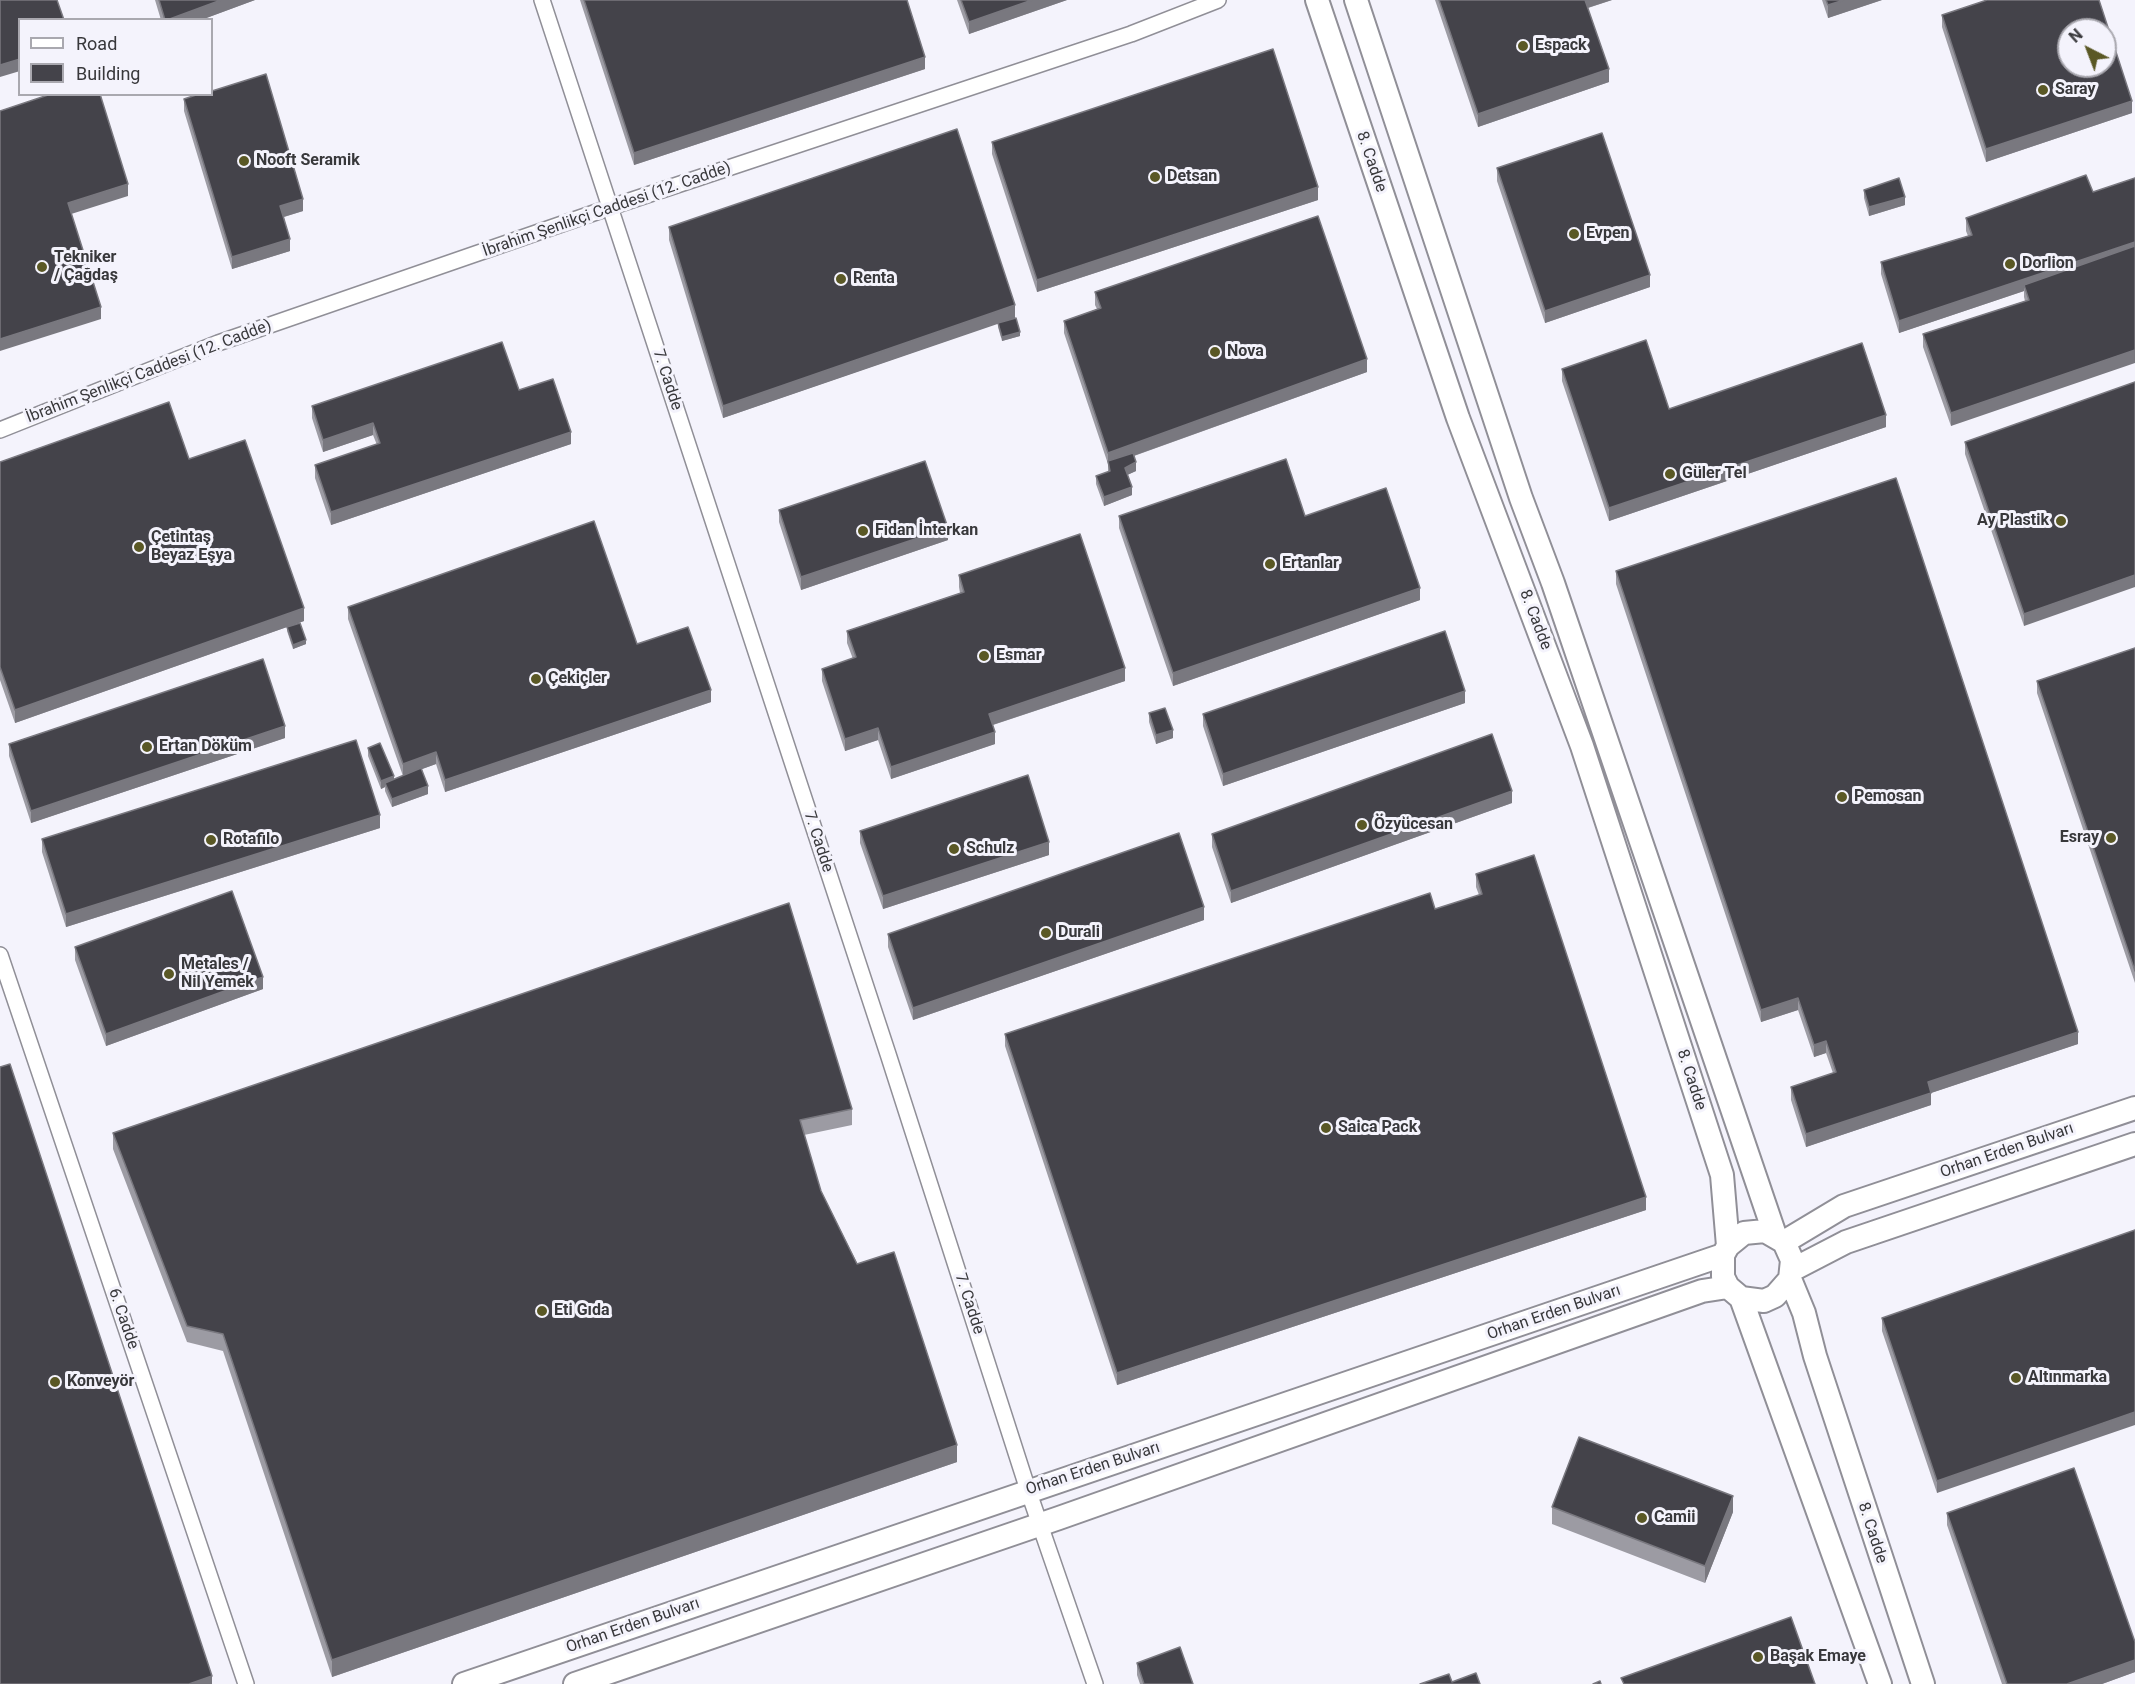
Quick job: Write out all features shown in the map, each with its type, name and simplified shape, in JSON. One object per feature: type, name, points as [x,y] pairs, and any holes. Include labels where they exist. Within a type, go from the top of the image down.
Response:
[{"type":"street","name":"7. Cadde","points":[[542,0],[1028,1490],[1095,1684]]},
{"type":"street","name":"İbrahim Şenlikçi Caddesi (12. Cadde)","points":[[0,430],[218,343],[611,207],[1131,34],[1218,0]]},
{"type":"street","name":"8. Cadde","points":[[1317,0],[1458,418],[1586,757],[1722,1175],[1725,1250]]},
{"type":"street","name":"8. Cadde","points":[[1356,0],[1521,498],[1553,583],[1779,1238]]},
{"type":"street","name":"6. Cadde","points":[[0,955],[246,1684]]},
{"type":"street","name":"Orhan Erden Bulvarı","points":[[464,1684],[1028,1490],[1079,1475],[1725,1250],[1735,1238],[1755,1230],[1779,1238],[1844,1206],[2135,1108]]},
{"type":"street","name":"Orhan Erden Bulvarı","points":[[575,1684],[1702,1291],[1735,1293],[1764,1301],[1784,1289],[1791,1275],[1846,1242],[2135,1144]]},
{"type":"street","points":[[1779,1238],[1790,1251],[1791,1275]]},
{"type":"street","points":[[1725,1250],[1723,1277],[1735,1293],[1880,1684]]},
{"type":"street","name":"8. Cadde","points":[[1791,1275],[1815,1356],[1923,1684]]},
{"type":"building","points":[[0,0],[57,0],[63,18],[18,18],[18,60],[0,65]]},
{"type":"building","points":[[159,0],[221,0],[172,18],[164,18]]},
{"type":"building","points":[[584,0],[907,0],[925,57],[634,153]]},
{"type":"building","points":[[961,0],[1032,0],[969,22]]},
{"type":"building","name":"Espack","points":[[1439,0],[1585,0],[1609,69],[1478,114]]},
{"type":"building","points":[[1826,0],[1844,0],[1828,5]]},
{"type":"building","name":"Saray","points":[[1987,0],[2099,0],[2105,18],[2057,18],[2057,78],[2117,78],[2117,55],[2132,101],[1986,149],[1942,15]]},
{"type":"building","name":"Detsan","points":[[1273,49],[1318,187],[1037,280],[992,142]]},
{"type":"building","name":"Nooft Seramik","points":[[266,74],[303,199],[280,206],[290,239],[232,257],[184,99],[193,96],[213,96],[213,91]]},
{"type":"building","name":"Tekniker / Çağdaş","points":[[45,96],[101,96],[128,184],[68,203],[101,307],[0,339],[0,111]]},
{"type":"building","name":"Renta","points":[[957,129],[1015,305],[723,406],[669,227]]},
{"type":"building","name":"Evpen","points":[[1602,133],[1650,275],[1545,311],[1497,168]]},
{"type":"building","name":"Dorlion","points":[[2086,175],[2093,192],[2135,178],[2135,242],[1899,321],[1881,262],[1972,235],[1966,218]]},
{"type":"building","points":[[1899,178],[1905,197],[1869,207],[1864,190]]},
{"type":"building","name":"Nova","points":[[1318,216],[1367,359],[1108,453],[1064,321],[1101,308],[1095,292]]},
{"type":"building","points":[[2135,246],[2135,350],[1951,413],[1923,334],[2029,300],[2024,285]]},
{"type":"building","points":[[1016,318],[1020,332],[1002,337],[998,323]]},
{"type":"building","name":"Güler Tel","points":[[1646,340],[1669,409],[1862,343],[1886,415],[1609,508],[1562,369]]},
{"type":"building","points":[[502,342],[519,390],[553,379],[571,432],[331,512],[315,465],[380,443],[373,423],[323,440],[312,406]]},
{"type":"building","name":"Ay Plastik","points":[[2135,382],[2135,575],[2024,614],[1965,442]]},
{"type":"building","name":"Çetintaş Beyaz Eşya","points":[[169,402],[189,459],[245,440],[304,608],[15,710],[0,667],[0,462]]},
{"type":"building","points":[[1133,453],[1136,462],[1125,468],[1132,487],[1104,497],[1096,476],[1110,471],[1108,461]]},
{"type":"building","name":"Ertanlar","points":[[1286,459],[1305,516],[1386,488],[1420,588],[1173,673],[1119,516]]},
{"type":"building","name":"Fidan İnterkan","points":[[925,461],[948,528],[801,577],[779,510]]},
{"type":"building","name":"Pemosan","points":[[1896,478],[2078,1032],[1928,1082],[1931,1093],[1806,1134],[1791,1087],[1836,1072],[1826,1041],[1814,1045],[1798,998],[1761,1010],[1616,571]]},
{"type":"building","name":"Çekiçler","points":[[594,521],[637,644],[688,627],[711,690],[445,780],[436,752],[403,764],[348,607]]},
{"type":"building","name":"Esmar","points":[[1080,534],[1125,668],[989,714],[995,732],[891,767],[878,728],[845,739],[822,669],[856,657],[847,631],[964,592],[959,575]]},
{"type":"building","points":[[300,623],[306,640],[293,645],[287,627]]},
{"type":"building","points":[[1445,631],[1465,691],[1223,774],[1203,714]]},
{"type":"building","name":"Esray","points":[[2135,648],[2135,971],[2037,681]]},
{"type":"building","name":"Ertan Döküm","points":[[263,659],[285,726],[31,811],[9,744]]},
{"type":"building","points":[[1165,708],[1173,730],[1156,735],[1149,713]]},
{"type":"building","name":"Özyücesan","points":[[1492,734],[1512,791],[1231,891],[1212,834]]},
{"type":"building","name":"Rotafilo","points":[[356,740],[380,815],[66,914],[42,839]]},
{"type":"building","points":[[380,743],[394,776],[381,781],[368,748]]},
{"type":"building","points":[[421,768],[428,786],[392,799],[385,783]]},
{"type":"building","name":"Schulz","points":[[1028,775],[1049,842],[883,896],[860,831]]},
{"type":"building","name":"Durali","points":[[1179,833],[1204,907],[913,1008],[888,934]]},
{"type":"building","name":"Saica Pack","points":[[1534,855],[1646,1197],[1117,1373],[1005,1034],[1430,893],[1435,909],[1482,894],[1476,874]]},
{"type":"building","name":"Metales / Nil Yemek","points":[[232,891],[263,977],[106,1034],[75,947]]},
{"type":"building","name":"Eti Gıda","points":[[789,903],[852,1109],[800,1120],[821,1191],[857,1264],[894,1252],[957,1445],[332,1660],[223,1334],[187,1326],[113,1133]]},
{"type":"building","name":"Konveyör","points":[[10,1064],[212,1676],[189,1684],[0,1684],[0,1067]]},
{"type":"building","name":"Altınmarka","points":[[2135,1230],[2135,1412],[1937,1481],[1882,1318]]},
{"type":"building","name":"Camii","points":[[1579,1437],[1733,1496],[1705,1566],[1552,1507]]},
{"type":"building","points":[[2074,1468],[2135,1642],[2135,1660],[2067,1684],[2007,1684],[1947,1513]]},
{"type":"building","name":"Başak Emaye","points":[[1791,1617],[1815,1684],[1624,1684],[1621,1678]]},
{"type":"building","points":[[1180,1647],[1193,1684],[1144,1684],[1137,1663]]},
{"type":"building","points":[[1476,1673],[1480,1684],[1420,1684],[1449,1674],[1452,1682]]},
{"type":"place","name":"Espack","points":[[1523,46]]},
{"type":"place","name":"Saray","points":[[2043,90]]},
{"type":"place","name":"Nooft Seramik","points":[[244,161]]},
{"type":"place","name":"Detsan","points":[[1155,177]]},
{"type":"place","name":"Evpen","points":[[1574,234]]},
{"type":"place","name":"Dorlion","points":[[2010,264]]},
{"type":"place","name":"Tekniker / Çağdaş","points":[[42,267]]},
{"type":"place","name":"Renta","points":[[841,279]]},
{"type":"place","name":"Nova","points":[[1215,352]]},
{"type":"place","name":"Güler Tel","points":[[1670,474]]},
{"type":"place","name":"Ay Plastik","points":[[2061,521]]},
{"type":"place","name":"Fidan İnterkan","points":[[863,531]]},
{"type":"place","name":"Çetintaş Beyaz Eşya","points":[[139,547]]},
{"type":"place","name":"Ertanlar","points":[[1270,564]]},
{"type":"place","name":"Esmar","points":[[984,656]]},
{"type":"place","name":"Çekiçler","points":[[536,679]]},
{"type":"place","name":"Ertan Döküm","points":[[147,747]]},
{"type":"place","name":"Pemosan","points":[[1842,797]]},
{"type":"place","name":"Özyücesan","points":[[1362,825]]},
{"type":"place","name":"Esray","points":[[2111,838]]},
{"type":"place","name":"Rotafilo","points":[[211,840]]},
{"type":"place","name":"Schulz","points":[[954,849]]},
{"type":"place","name":"Durali","points":[[1046,933]]},
{"type":"place","name":"Metales / Nil Yemek","points":[[169,974]]},
{"type":"place","name":"Saica Pack","points":[[1326,1128]]},
{"type":"place","name":"Eti Gıda","points":[[542,1311]]},
{"type":"place","name":"Altınmarka","points":[[2016,1378]]},
{"type":"place","name":"Konveyör","points":[[55,1382]]},
{"type":"place","name":"Camii","points":[[1642,1518]]},
{"type":"place","name":"Başak Emaye","points":[[1758,1657]]}]
